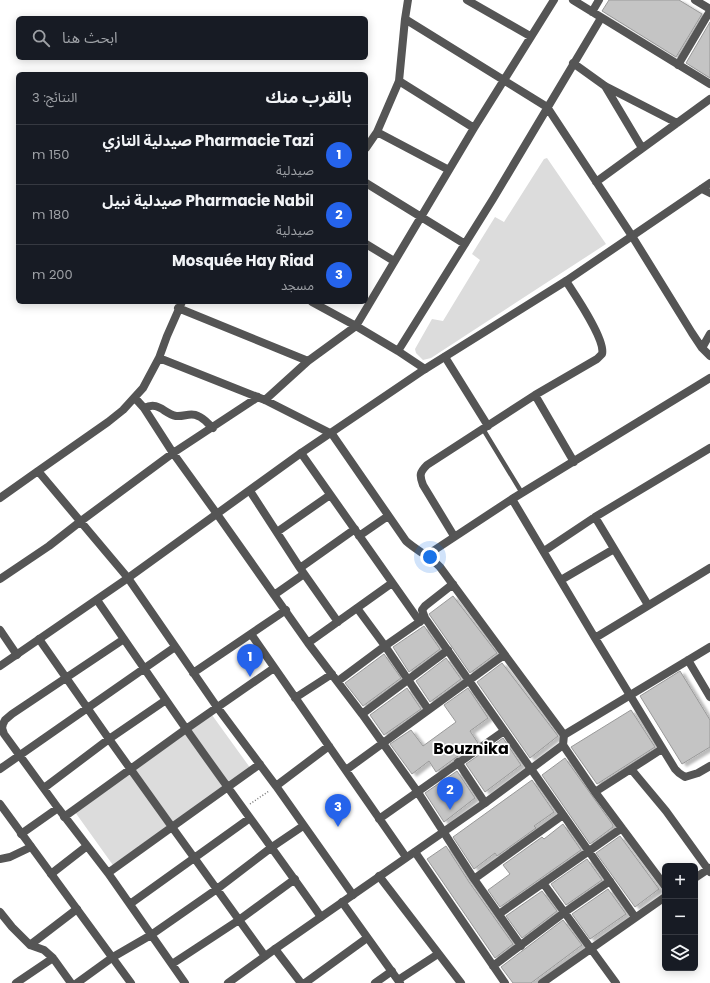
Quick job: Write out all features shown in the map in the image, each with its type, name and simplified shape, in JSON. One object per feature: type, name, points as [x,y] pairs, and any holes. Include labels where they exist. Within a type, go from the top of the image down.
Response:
[{"type":"street","points":[[368,145],[377,132],[399,81],[408,0]]},
{"type":"street","points":[[467,0],[530,36]]},
{"type":"street","points":[[0,579],[49,546],[173,453],[262,398],[308,361],[356,326],[474,128],[530,36],[554,0]]},
{"type":"street","points":[[573,0],[710,84]]},
{"type":"street","points":[[592,12],[599,0]]},
{"type":"street","points":[[678,65],[710,10],[695,0]]},
{"type":"street","points":[[398,351],[497,192],[601,18]]},
{"type":"street","points":[[405,19],[547,107],[632,236],[702,348],[710,356]]},
{"type":"street","points":[[573,63],[604,86],[677,123]]},
{"type":"street","points":[[399,81],[474,128]]},
{"type":"street","points":[[604,86],[642,148]]},
{"type":"street","points":[[596,182],[710,99]]},
{"type":"street","points":[[377,132],[449,170]]},
{"type":"street","points":[[0,666],[128,578],[301,454],[425,369],[566,281],[710,183]]},
{"type":"street","points":[[368,184],[465,244]]},
{"type":"street","points":[[702,189],[710,193]]},
{"type":"street","points":[[368,245],[394,262]]},
{"type":"street","points":[[454,536],[422,485],[420,472],[427,465],[485,427],[535,395],[597,359],[602,354],[602,346],[596,332],[566,281]]},
{"type":"street","points":[[316,304],[356,326],[425,369]]},
{"type":"street","points":[[0,498],[108,422],[135,398],[150,376],[159,358],[180,305],[308,361]]},
{"type":"street","points":[[702,348],[710,334]]},
{"type":"street","points":[[445,357],[485,427]]},
{"type":"street","points":[[159,358],[262,398],[332,434],[406,541],[414,548],[427,555],[440,567],[453,584],[564,735],[563,745],[595,792],[662,882]]},
{"type":"street","points":[[427,555],[512,499],[710,378]]},
{"type":"street","points":[[535,395],[574,462]]},
{"type":"street","points":[[135,398],[144,408],[173,453],[308,643],[362,714],[521,946]]},
{"type":"street","points":[[144,408],[155,406],[170,414],[179,416],[194,414],[200,416],[213,428]]},
{"type":"street","points":[[544,551],[595,517],[709,450]]},
{"type":"street","points":[[301,454],[392,583],[448,650],[470,680],[635,916]]},
{"type":"street","points":[[38,471],[128,578],[217,707],[276,786],[353,895]]},
{"type":"street","points":[[250,491],[302,571],[338,622]]},
{"type":"street","points":[[277,532],[330,495]]},
{"type":"street","points":[[512,499],[675,769],[685,777],[710,766]]},
{"type":"street","points":[[274,595],[302,571],[357,533],[388,516]]},
{"type":"street","points":[[595,517],[648,605]]},
{"type":"street","points":[[561,580],[614,549]]},
{"type":"street","points":[[595,638],[710,568]]},
{"type":"street","points":[[308,643],[392,583]]},
{"type":"street","points":[[422,620],[422,613],[427,602],[453,584]]},
{"type":"street","points":[[96,600],[320,917]]},
{"type":"street","points":[[357,608],[428,709]]},
{"type":"street","points":[[193,673],[286,610]]},
{"type":"street","points":[[338,681],[422,620]]},
{"type":"street","points":[[0,630],[16,655]]},
{"type":"street","points":[[251,634],[406,857]]},
{"type":"street","points":[[40,639],[109,739],[265,956]]},
{"type":"street","points":[[124,639],[12,714],[5,720],[2,728],[4,734],[64,817],[108,873],[185,983]]},
{"type":"street","points":[[0,769],[176,647]]},
{"type":"street","points":[[564,735],[710,647]]},
{"type":"street","points":[[362,714],[448,650]]},
{"type":"street","points":[[346,770],[504,655]]},
{"type":"street","points":[[688,660],[710,697]]},
{"type":"street","points":[[64,817],[274,668]]},
{"type":"street","points":[[295,698],[332,674]]},
{"type":"street","points":[[44,788],[109,739],[166,700]]},
{"type":"street","points":[[379,819],[504,730]]},
{"type":"street","points":[[228,983],[320,917],[485,803],[563,745]]},
{"type":"street","points":[[276,786],[329,746]]},
{"type":"street","points":[[595,792],[662,749]]},
{"type":"street","points":[[458,762],[485,803]]},
{"type":"street","points":[[108,873],[227,786],[260,764]]},
{"type":"street","points":[[631,769],[666,811],[709,870],[698,876]]},
{"type":"street","points":[[0,804],[131,983]]},
{"type":"street","points":[[21,834],[58,808]]},
{"type":"street","points":[[474,879],[563,815]]},
{"type":"street","points":[[130,904],[250,818]]},
{"type":"street","points":[[78,983],[112,957],[151,935],[217,889],[303,826]]},
{"type":"street","points":[[499,914],[622,828]]},
{"type":"street","points":[[51,874],[87,846]]},
{"type":"street","points":[[0,859],[30,847]]},
{"type":"street","points":[[415,852],[505,983]]},
{"type":"street","points":[[379,876],[461,983]]},
{"type":"street","points":[[172,964],[239,920],[294,879]]},
{"type":"street","points":[[493,966],[565,912],[610,881]]},
{"type":"street","points":[[544,883],[591,948],[613,982]]},
{"type":"street","points":[[542,983],[635,916],[662,899]]},
{"type":"street","points":[[342,902],[399,982],[438,954]]},
{"type":"street","points":[[30,945],[77,909]]},
{"type":"street","points":[[0,912],[30,945],[44,950],[53,958],[71,983]]},
{"type":"street","points":[[305,983],[367,938]]},
{"type":"street","points":[[275,949],[301,983]]},
{"type":"street","points":[[16,983],[53,958]]},
{"type":"street","points":[[375,983],[392,971]]},
{"type":"lane","points":[[485,427],[522,493]]},
{"type":"path","points":[[244,808],[276,786]]},
{"type":"shaded area","points":[[547,158],[606,244],[431,358],[423,360],[416,353],[415,349],[432,319],[443,321],[480,260],[472,254],[495,217],[504,222],[544,159]]},
{"type":"shaded area","points":[[212,715],[251,769],[115,868],[75,812]]},
{"type":"building","points":[[609,0],[679,0],[702,14],[676,57],[602,11]]},
{"type":"building","points":[[710,22],[710,78],[686,63]]},
{"type":"building","points":[[453,596],[497,653],[470,673],[429,614]]},
{"type":"building","points":[[424,626],[440,649],[409,672],[393,647]]},
{"type":"building","points":[[384,654],[401,678],[363,706],[345,683]]},
{"type":"building","points":[[446,658],[461,679],[430,702],[416,681]]},
{"type":"building","points":[[502,663],[558,736],[530,758],[477,682]]},
{"type":"building","points":[[680,671],[710,720],[710,747],[682,764],[640,696]]},
{"type":"building","points":[[407,688],[421,709],[384,735],[370,715]]},
{"type":"building","points":[[468,688],[488,718],[470,731],[478,743],[436,772],[429,761],[412,774],[390,744],[411,730],[423,746],[456,722],[444,705]]},
{"type":"building","points":[[631,710],[655,747],[597,784],[571,747]]},
{"type":"building","points":[[503,738],[521,765],[485,792],[466,764]]},
{"type":"building","points":[[565,758],[613,825],[613,827],[590,844],[542,775]]},
{"type":"building","points":[[457,771],[475,798],[444,822],[425,793]]},
{"type":"building","points":[[532,780],[554,812],[534,826],[536,828],[497,856],[495,853],[474,869],[453,837]]},
{"type":"building","points":[[563,824],[581,850],[500,907],[488,890],[510,874],[503,865],[542,837],[544,839]]},
{"type":"building","points":[[620,836],[659,889],[635,907],[596,853]]},
{"type":"building","points":[[446,846],[469,882],[513,944],[495,958],[427,859]]},
{"type":"building","points":[[587,859],[602,880],[566,905],[551,884]]},
{"type":"building","points":[[608,889],[626,914],[590,939],[572,914]]},
{"type":"building","points":[[542,891],[557,911],[522,938],[506,916]]},
{"type":"building","points":[[563,920],[582,945],[531,983],[513,983],[501,967]]},
{"type":"place","name":"Pharmacie Tazi صيدلية التازي","points":[[250,677]]},
{"type":"place","name":"Pharmacie Nabil صيدلية نبيل","points":[[450,810]]},
{"type":"place","name":"Mosquée Hay Riad","points":[[338,827]]},
{"type":"district","name":"Bouznika","points":[[471,748]]}]
